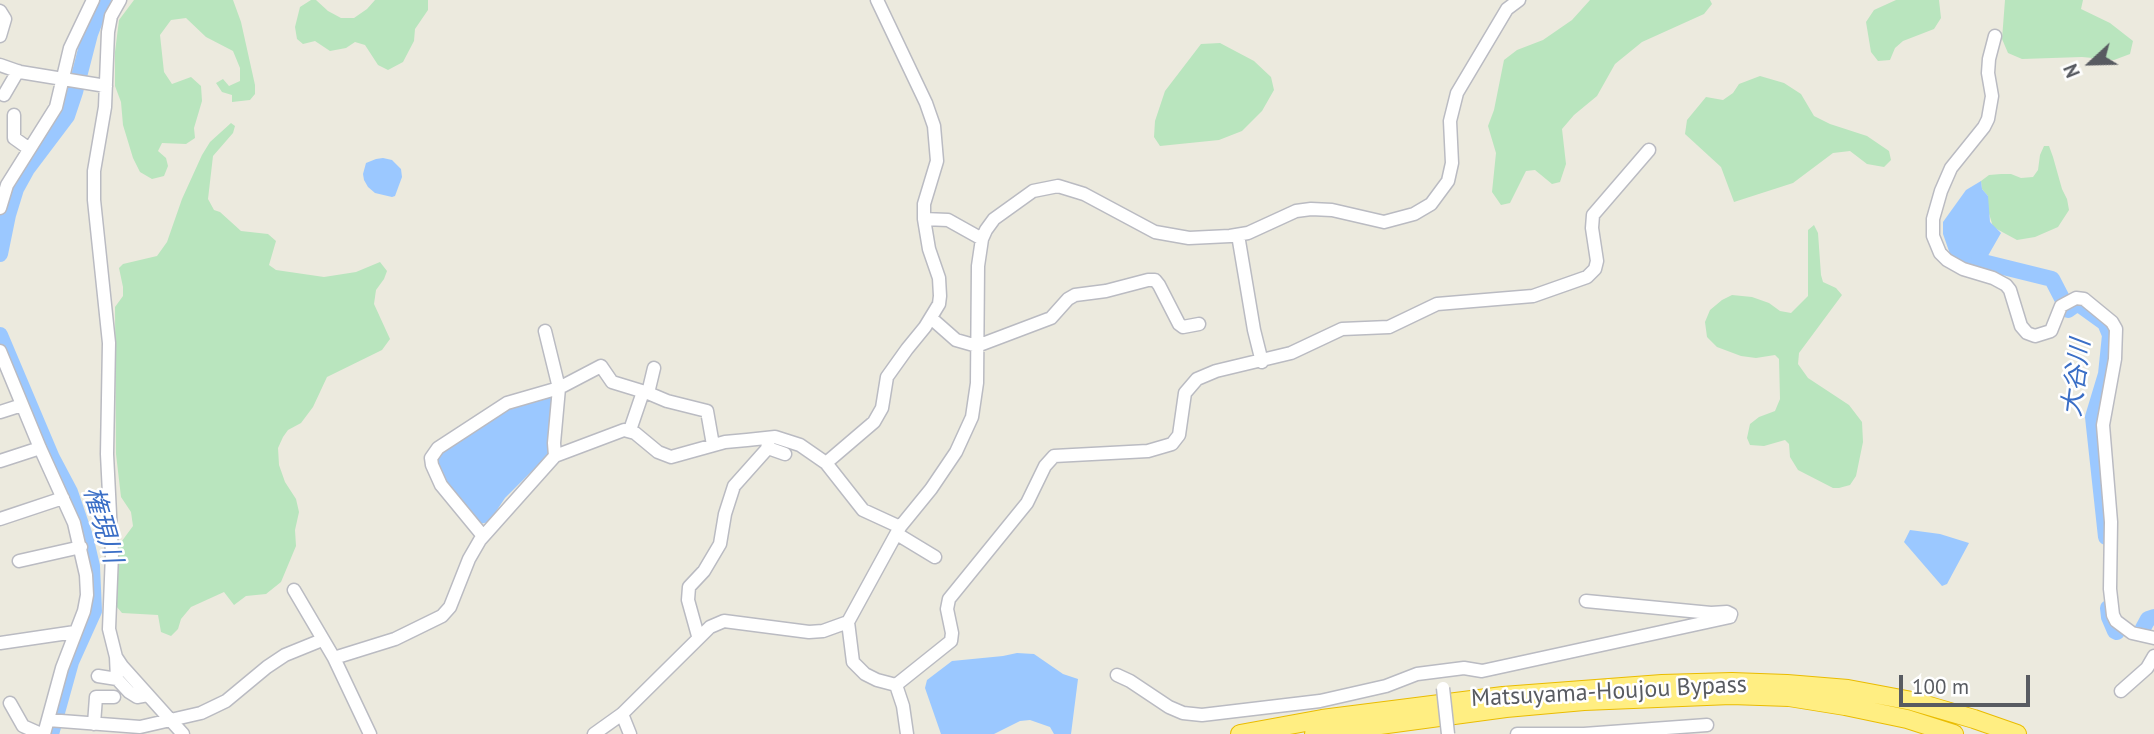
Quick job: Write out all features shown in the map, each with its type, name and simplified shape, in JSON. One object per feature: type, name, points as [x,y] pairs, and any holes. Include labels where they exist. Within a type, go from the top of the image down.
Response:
[{"type":"highway","name":"Matsuyama-Houjou Bypass","points":[[1240,734],[1516,694],[1732,682],[1787,684],[1861,692],[1924,705],[2017,734]]},
{"type":"highway","name":"Matsuyama-Houjou Bypass","points":[[1320,722],[1545,705],[1731,695],[1789,697],[1844,706],[1907,719],[1954,734]]},
{"type":"street","points":[[0,208],[7,185],[56,107],[71,48],[93,0]]},
{"type":"street","points":[[120,0],[111,16],[108,32],[102,128],[94,171],[94,200],[109,343],[107,454],[112,554],[109,629],[116,657],[117,679],[128,692],[137,697],[148,695]]},
{"type":"street","points":[[825,463],[874,422],[881,408],[887,377],[939,304],[941,286],[929,249],[924,219],[925,204],[937,161],[934,126],[926,103],[877,0]]},
{"type":"street","points":[[896,685],[865,674],[853,662],[848,622],[899,530],[931,489],[966,433],[975,402],[978,266],[982,239],[994,219],[1033,191],[1058,186],[1084,194],[1155,232],[1189,238],[1248,233],[1296,211],[1311,209],[1332,210],[1384,222],[1414,214],[1431,204],[1448,181],[1452,163],[1450,121],[1457,93],[1507,9],[1519,0]]},
{"type":"street","points":[[0,11],[5,19],[0,37]]},
{"type":"street","points":[[1996,36],[1989,59],[1988,73],[1992,96],[1988,119],[1951,169],[1936,210],[1933,236],[1940,253],[1947,260],[2006,285],[2026,333],[2035,336],[2051,331],[2061,306],[2076,298],[2084,299],[2112,322],[2116,329],[2115,359],[2103,425],[2111,522],[2110,589],[2113,615],[2116,621],[2132,633],[2154,638]]},
{"type":"street","points":[[0,65],[83,84],[106,86]]},
{"type":"street","points":[[4,95],[18,71]]},
{"type":"street","points":[[11,118],[14,138],[28,148]]},
{"type":"street","points":[[896,685],[947,647],[952,633],[947,609],[949,598],[1027,503],[1045,466],[1054,456],[1148,451],[1172,444],[1179,435],[1185,393],[1197,379],[1216,371],[1291,354],[1342,328],[1389,327],[1437,304],[1533,296],[1587,277],[1595,269],[1597,261],[1591,222],[1594,215],[1649,150]]},
{"type":"street","points":[[924,219],[948,220],[982,239]]},
{"type":"street","points":[[1238,235],[1262,362]]},
{"type":"street","points":[[931,318],[956,340],[977,346],[1051,318],[1075,295],[1155,280],[1179,324],[1183,327],[1199,324]]},
{"type":"street","points":[[545,331],[559,388],[555,456]]},
{"type":"street","points":[[1,358],[63,498],[80,547],[87,595],[42,734],[23,726],[10,704]]},
{"type":"street","points":[[483,536],[441,485],[432,465],[433,452],[507,403],[559,388],[601,366],[612,382],[667,401],[707,411],[713,445]]},
{"type":"street","points":[[630,430],[654,368]]},
{"type":"street","points":[[0,392],[14,387]]},
{"type":"street","points":[[0,412],[22,405]]},
{"type":"street","points":[[334,659],[395,639],[442,617],[450,607],[469,559],[483,536],[555,456],[624,430],[630,430],[658,452],[671,457],[713,445],[800,444],[825,463],[863,510],[899,530],[935,557]]},
{"type":"street","points":[[768,443],[785,454]]},
{"type":"street","points":[[698,636],[688,600],[689,587],[704,571],[720,544],[725,514],[734,486],[768,443]]},
{"type":"street","points":[[0,461],[40,448]]},
{"type":"street","points":[[0,519],[63,498]]},
{"type":"street","points":[[19,561],[80,547]]},
{"type":"street","points":[[294,590],[334,659],[370,734]]},
{"type":"street","points":[[1117,675],[1182,713],[1320,722],[1386,686],[1417,674],[1464,668],[1482,671],[1730,617],[1731,614],[1586,601]]},
{"type":"street","points":[[594,734],[622,713],[710,627],[724,621],[808,632],[822,631],[848,622]]},
{"type":"street","points":[[0,643],[75,632]]},
{"type":"street","points":[[48,720],[92,727],[142,730],[214,708],[267,667],[321,640]]},
{"type":"street","points":[[2121,691],[2151,671],[2154,656]]},
{"type":"street","points":[[116,657],[183,734]]},
{"type":"street","points":[[1442,671],[1448,734]]},
{"type":"street","points":[[98,676],[117,679]]},
{"type":"street","points":[[896,685],[903,706],[907,734]]},
{"type":"street","points":[[92,727],[96,697],[114,697]]},
{"type":"street","points":[[622,713],[630,734]]},
{"type":"street","points":[[1517,734],[1584,734],[1707,725]]},
{"type":"green space","points":[[134,0],[233,0],[241,22],[255,85],[255,94],[250,100],[232,102],[232,95],[222,92],[216,83],[223,79],[229,86],[240,81],[240,68],[233,51],[206,37],[186,18],[171,20],[160,35],[164,72],[172,84],[191,77],[201,86],[202,101],[194,128],[195,138],[186,144],[162,143],[158,151],[166,158],[168,166],[164,176],[152,179],[140,172],[133,158],[115,86],[119,20]]},
{"type":"green space","points":[[316,0],[341,18],[354,18],[375,0],[428,0],[428,10],[415,29],[414,41],[403,62],[388,70],[378,65],[365,45],[355,42],[346,48],[330,51],[315,41],[303,44],[297,39],[295,27],[300,7]]},
{"type":"green space","points":[[1590,0],[1710,0],[1712,4],[1704,14],[1642,42],[1615,64],[1597,96],[1562,129],[1566,164],[1560,182],[1552,184],[1535,170],[1526,171],[1510,203],[1501,205],[1492,192],[1496,153],[1488,126],[1504,60],[1517,50],[1543,40],[1572,20]]},
{"type":"green space","points":[[1896,0],[1939,0],[1941,18],[1934,29],[1903,41],[1895,48],[1890,60],[1878,61],[1871,52],[1866,22],[1874,10]]},
{"type":"green space","points":[[2005,0],[2083,0],[2081,9],[2110,23],[2133,41],[2130,54],[2114,60],[2082,57],[2022,59],[2008,53],[2002,39]]},
{"type":"green space","points":[[1220,43],[1254,61],[1271,77],[1274,90],[1262,111],[1242,131],[1219,140],[1160,146],[1154,137],[1155,121],[1165,91],[1201,44]]},
{"type":"green space","points":[[1760,76],[1784,83],[1801,94],[1814,116],[1867,136],[1889,151],[1891,160],[1884,167],[1867,164],[1850,151],[1833,153],[1793,183],[1734,202],[1721,167],[1685,134],[1687,120],[1706,97],[1723,100],[1733,93],[1739,84]]},
{"type":"green space","points":[[231,123],[235,126],[233,133],[213,156],[208,199],[214,210],[220,212],[241,231],[268,234],[276,241],[269,265],[276,270],[324,277],[356,272],[380,262],[387,271],[376,290],[374,304],[390,339],[382,350],[327,377],[313,407],[301,423],[288,430],[278,448],[279,465],[285,482],[296,499],[299,512],[295,530],[296,546],[281,582],[266,594],[246,596],[234,605],[224,592],[191,607],[171,636],[161,632],[158,615],[122,613],[116,606],[119,545],[133,526],[131,512],[121,497],[116,454],[115,307],[123,296],[119,268],[123,264],[157,256],[167,242],[182,199],[202,155],[210,142]]},
{"type":"green space","points":[[2044,146],[2049,146],[2069,210],[2058,227],[2035,237],[2017,240],[1993,227],[1988,210],[1988,196],[1982,189],[1981,181],[1989,175],[2001,174],[2021,178],[2033,177],[2038,170]]},
{"type":"green space","points":[[1814,225],[1818,233],[1823,282],[1836,288],[1842,295],[1799,353],[1798,364],[1808,378],[1849,405],[1862,422],[1863,442],[1856,476],[1850,485],[1839,488],[1833,488],[1798,470],[1790,457],[1789,444],[1785,440],[1764,446],[1750,445],[1747,438],[1750,424],[1775,411],[1780,399],[1779,359],[1775,355],[1756,358],[1741,356],[1717,347],[1707,337],[1705,322],[1710,310],[1732,295],[1752,297],[1769,303],[1780,311],[1791,313],[1808,296],[1808,230]]},
{"type":"water","points":[[383,158],[392,160],[401,169],[402,177],[395,196],[392,197],[375,193],[364,180],[366,163]]},
{"type":"water","points":[[1981,181],[1982,189],[1988,196],[1990,222],[2001,233],[1981,268],[1960,263],[1950,254],[1943,234],[1943,222],[1966,190]]},
{"type":"water","points":[[551,394],[554,397],[548,455],[505,498],[489,522],[480,524],[444,480],[436,461],[439,455],[508,408]]},
{"type":"water","points":[[1910,530],[1940,534],[1969,543],[1947,584],[1942,586],[1904,542]]},
{"type":"water","points":[[1017,653],[1034,654],[1063,674],[1078,679],[1071,734],[1054,734],[1050,727],[1030,720],[1020,721],[994,734],[941,734],[925,688],[927,680],[952,661]]},
{"type":"waterway","name":"権現川","points":[[0,254],[16,189],[27,169],[67,116],[90,34],[103,0]]},
{"type":"waterway","name":"大谷川","points":[[1979,261],[2052,279],[2068,310],[2080,305],[2105,323],[2110,335],[2106,374],[2093,417],[2106,537]]},
{"type":"waterway","name":"権現川","points":[[0,335],[52,458],[70,492],[92,566],[94,611],[71,662],[51,734]]},
{"type":"waterway","name":"大谷川","points":[[2108,608],[2109,617],[2117,632]]},
{"type":"waterway","name":"大谷川","points":[[2141,632],[2148,619],[2154,617]]}]
